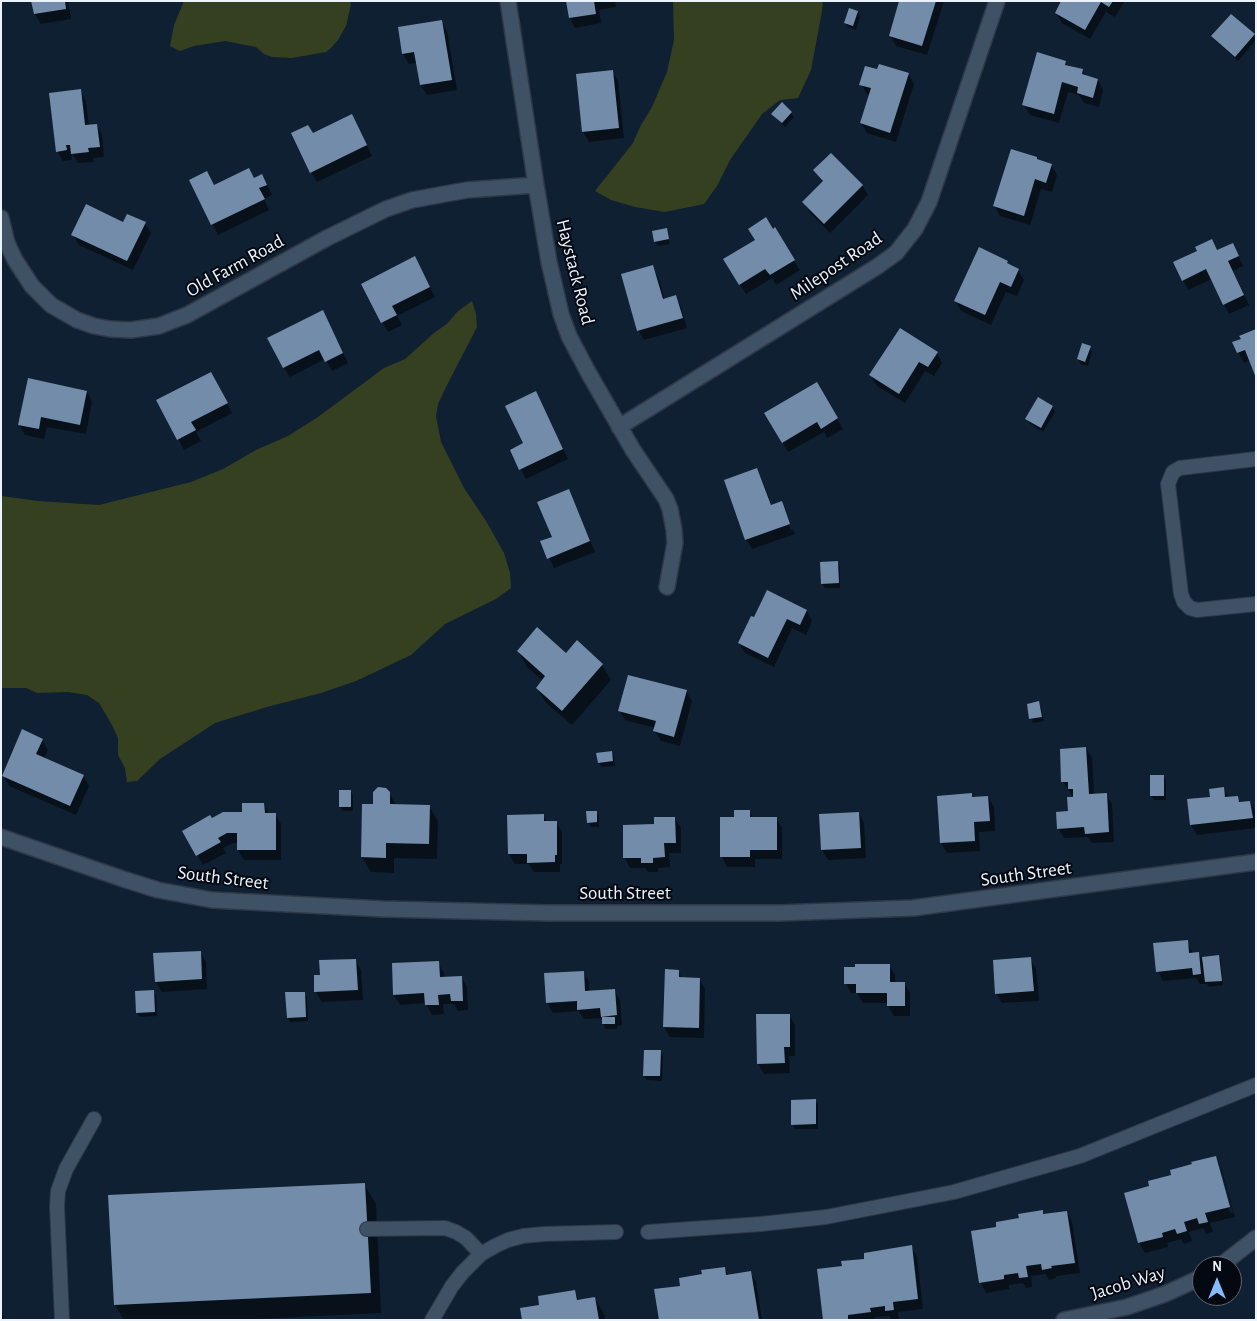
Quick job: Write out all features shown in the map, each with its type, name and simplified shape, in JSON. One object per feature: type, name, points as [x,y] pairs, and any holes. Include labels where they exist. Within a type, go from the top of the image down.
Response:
[{"type":"street","name":"Haystack Road","points":[[508,1],[549,262],[561,314],[569,336],[619,427],[666,499],[670,509],[674,530],[674,544],[667,587]]},
{"type":"street","name":"Milepost Road","points":[[619,427],[878,266],[896,252],[922,218],[935,186],[997,1]]},
{"type":"street","name":"Old Farm Road","points":[[1,218],[7,243],[15,260],[32,286],[50,305],[77,320],[94,326],[131,330],[159,326],[187,315],[327,238],[386,209],[412,200],[467,190],[536,184]]},
{"type":"street","name":"South Street","points":[[1,837],[158,890],[212,900],[464,912],[779,913],[893,910],[960,903],[1256,862]]},
{"type":"street","points":[[1233,1256],[1256,1238]]},
{"type":"street","name":"Jacob Way","points":[[1064,1320],[1090,1318],[1146,1301],[1192,1280]]},
{"type":"lane","points":[[1256,459],[1180,468],[1170,476],[1168,484],[1181,594],[1184,602],[1190,608],[1197,610],[1256,604]]},
{"type":"lane","points":[[648,1232],[761,1224],[826,1217],[954,1192],[1080,1156],[1256,1085]]},
{"type":"lane","points":[[62,1320],[58,1191],[66,1169],[94,1119]]},
{"type":"lane","points":[[367,1229],[439,1228],[451,1230],[466,1238],[481,1254]]},
{"type":"lane","points":[[432,1320],[452,1286],[463,1272],[481,1254],[508,1240],[544,1234],[616,1232]]},
{"type":"green space","points":[[184,1],[350,1],[351,4],[346,26],[332,47],[326,52],[292,58],[272,57],[264,54],[256,47],[225,41],[194,46],[180,51],[170,46],[174,25]]},
{"type":"green space","points":[[673,1],[823,1],[811,70],[798,98],[780,100],[762,114],[730,160],[717,186],[704,204],[665,212],[635,207],[611,200],[595,191],[633,143],[652,107],[667,72],[674,40]]},
{"type":"green space","points":[[472,301],[477,327],[438,404],[436,416],[441,442],[464,488],[504,553],[510,573],[511,588],[496,599],[445,624],[411,655],[356,681],[321,693],[215,723],[160,759],[137,781],[127,782],[125,768],[118,755],[118,738],[99,703],[87,695],[68,692],[37,693],[26,688],[1,688],[1,496],[38,501],[99,505],[191,482],[223,469],[256,450],[288,436],[318,417],[384,368],[405,359],[448,323],[457,312]]},
{"type":"building","points":[[31,1],[65,1],[66,9],[34,14]]},
{"type":"building","points":[[566,1],[594,1],[596,14],[569,18]]},
{"type":"building","points":[[899,1],[936,1],[922,46],[889,36]]},
{"type":"building","points":[[1061,1],[1113,1],[1109,7],[1101,2],[1085,30],[1055,13]]},
{"type":"building","points":[[849,8],[858,11],[853,26],[844,23]]},
{"type":"building","points":[[1231,14],[1255,34],[1235,57],[1211,36]]},
{"type":"building","points":[[442,20],[452,80],[420,85],[414,52],[402,54],[398,27]]},
{"type":"building","points":[[1037,52],[1066,61],[1065,65],[1083,69],[1082,74],[1098,79],[1093,98],[1077,93],[1078,87],[1062,82],[1054,114],[1022,105]]},
{"type":"building","points":[[879,64],[909,73],[890,133],[860,123],[871,88],[859,85],[865,66],[877,69]]},
{"type":"building","points":[[613,70],[619,128],[582,132],[576,74]]},
{"type":"building","points":[[81,89],[85,125],[97,124],[100,147],[88,148],[89,152],[71,154],[70,145],[66,145],[67,150],[56,152],[49,93]]},
{"type":"building","points":[[782,102],[792,112],[782,123],[771,114]]},
{"type":"building","points":[[352,114],[367,145],[310,173],[291,133],[308,125],[313,133]]},
{"type":"building","points":[[1011,149],[1052,164],[1046,183],[1035,179],[1024,216],[993,206]]},
{"type":"building","points":[[831,153],[863,185],[824,224],[802,202],[823,181],[813,170]]},
{"type":"building","points":[[249,168],[254,178],[262,174],[267,185],[259,188],[265,199],[211,225],[189,180],[207,171],[214,185]]},
{"type":"building","points":[[86,204],[123,222],[127,214],[146,222],[127,261],[71,235]]},
{"type":"building","points":[[766,217],[773,229],[775,227],[795,260],[770,275],[765,269],[739,285],[723,259],[755,240],[748,229]]},
{"type":"building","points":[[667,228],[669,239],[654,242],[652,231]]},
{"type":"building","points":[[1212,239],[1217,250],[1233,243],[1239,256],[1228,261],[1244,295],[1223,305],[1206,269],[1182,281],[1173,262],[1197,251],[1195,247]]},
{"type":"building","points":[[979,247],[1008,261],[1007,263],[1019,269],[1011,287],[1000,282],[985,315],[954,301]]},
{"type":"building","points":[[415,256],[430,287],[392,306],[397,315],[381,323],[361,284]]},
{"type":"building","points":[[653,265],[663,299],[676,295],[683,318],[637,331],[621,274]]},
{"type":"building","points":[[323,310],[343,353],[325,362],[319,350],[283,368],[267,338]]},
{"type":"building","points":[[900,328],[938,352],[928,367],[919,362],[899,394],[869,375]]},
{"type":"building","points":[[1256,329],[1256,378],[1245,350],[1237,353],[1232,342],[1241,339],[1239,336]]},
{"type":"building","points":[[1082,343],[1091,346],[1085,362],[1077,359]]},
{"type":"building","points":[[211,372],[228,403],[191,422],[196,430],[177,440],[156,400]]},
{"type":"building","points":[[28,378],[87,391],[80,425],[41,417],[39,429],[18,425]]},
{"type":"building","points":[[817,382],[838,418],[821,429],[817,422],[782,443],[764,413]]},
{"type":"building","points":[[536,391],[563,449],[519,470],[510,450],[523,443],[505,406]]},
{"type":"building","points":[[1038,397],[1053,406],[1041,428],[1025,419]]},
{"type":"building","points":[[757,468],[771,505],[782,501],[790,524],[745,540],[724,480]]},
{"type":"building","points":[[569,489],[590,541],[547,559],[540,541],[552,537],[537,502]]},
{"type":"building","points":[[838,561],[839,583],[821,584],[820,562]]},
{"type":"building","points":[[767,590],[807,610],[800,625],[787,619],[768,658],[738,643],[751,616],[754,617]]},
{"type":"building","points":[[537,627],[566,653],[577,640],[603,664],[562,711],[536,688],[545,676],[517,651]]},
{"type":"building","points":[[628,675],[687,690],[674,737],[653,731],[656,721],[618,711]]},
{"type":"building","points":[[1039,701],[1042,717],[1029,719],[1027,704]]},
{"type":"building","points":[[22,729],[43,739],[36,754],[84,775],[70,806],[2,776]]},
{"type":"building","points":[[1086,747],[1089,794],[1107,793],[1109,832],[1085,834],[1084,827],[1057,829],[1056,812],[1068,811],[1067,797],[1073,797],[1073,789],[1068,789],[1068,782],[1061,782],[1060,749]]},
{"type":"building","points":[[612,751],[613,761],[598,763],[596,753]]},
{"type":"building","points":[[1150,775],[1164,775],[1164,796],[1150,796]]},
{"type":"building","points":[[378,787],[386,788],[390,792],[390,804],[430,805],[429,844],[386,843],[386,858],[361,857],[362,804],[373,804],[373,792]]},
{"type":"building","points":[[1224,787],[1225,797],[1238,796],[1239,802],[1250,801],[1253,818],[1190,825],[1187,799],[1210,797],[1209,789]]},
{"type":"building","points":[[339,790],[351,790],[351,807],[339,807]]},
{"type":"building","points":[[972,793],[972,797],[988,796],[990,821],[974,822],[975,841],[940,843],[937,796]]},
{"type":"building","points":[[242,803],[264,803],[265,813],[276,813],[276,850],[237,850],[237,833],[227,833],[218,838],[221,842],[196,856],[182,831],[210,815],[212,818],[223,812],[242,812]]},
{"type":"building","points":[[734,810],[750,810],[750,817],[777,817],[777,850],[750,850],[750,857],[720,857],[720,817],[734,817]]},
{"type":"building","points":[[586,811],[597,811],[597,822],[587,823]]},
{"type":"building","points":[[859,812],[861,848],[821,850],[819,814]]},
{"type":"building","points":[[544,814],[544,821],[557,821],[557,855],[555,855],[555,862],[527,863],[527,854],[508,854],[507,815]]},
{"type":"building","points":[[654,817],[675,817],[676,843],[664,843],[665,857],[653,858],[653,863],[641,863],[641,858],[623,858],[623,825],[654,824]]},
{"type":"building","points":[[1188,940],[1189,953],[1199,952],[1201,974],[1193,975],[1192,968],[1156,972],[1153,943]]},
{"type":"building","points":[[201,951],[202,979],[155,982],[153,953]]},
{"type":"building","points":[[1219,955],[1222,981],[1205,982],[1202,957]]},
{"type":"building","points":[[1031,957],[1034,991],[995,994],[993,960]]},
{"type":"building","points":[[356,959],[358,990],[314,992],[314,975],[320,975],[319,960]]},
{"type":"building","points":[[439,961],[440,977],[462,976],[463,1001],[451,1001],[450,994],[438,995],[439,1005],[425,1005],[424,993],[393,995],[392,963]]},
{"type":"building","points":[[855,964],[890,964],[890,982],[905,982],[905,1006],[887,1006],[887,993],[856,993],[856,984],[844,984],[844,967],[855,967]]},
{"type":"building","points":[[665,969],[679,970],[679,977],[700,978],[699,1028],[663,1027]]},
{"type":"building","points":[[584,971],[585,991],[615,989],[617,1015],[601,1017],[600,1008],[577,1010],[577,1001],[546,1003],[544,973]]},
{"type":"building","points":[[154,990],[155,1012],[136,1013],[135,991]]},
{"type":"building","points":[[285,992],[305,992],[306,1017],[287,1018]]},
{"type":"building","points":[[756,1014],[790,1014],[790,1047],[784,1047],[785,1063],[757,1064]]},
{"type":"building","points":[[602,1017],[615,1017],[615,1024],[602,1024]]},
{"type":"building","points":[[644,1050],[661,1050],[660,1076],[643,1076]]},
{"type":"building","points":[[816,1099],[816,1124],[791,1125],[791,1100]]},
{"type":"building","points":[[1216,1156],[1230,1207],[1205,1213],[1208,1222],[1199,1224],[1197,1218],[1184,1222],[1187,1231],[1177,1234],[1175,1229],[1162,1233],[1163,1237],[1138,1243],[1124,1193],[1149,1186],[1148,1181],[1171,1175],[1170,1170],[1192,1164],[1191,1162]]},
{"type":"building","points":[[365,1183],[371,1293],[114,1305],[108,1195]]},
{"type":"building","points":[[1043,1210],[1043,1214],[1067,1211],[1075,1263],[1051,1266],[1052,1268],[1042,1270],[1041,1264],[1026,1266],[1028,1277],[1019,1278],[1018,1273],[1004,1275],[1004,1279],[979,1283],[971,1231],[996,1227],[996,1222],[1019,1218],[1018,1214]]},
{"type":"building","points":[[912,1245],[918,1299],[893,1302],[894,1310],[885,1311],[885,1306],[870,1308],[871,1312],[848,1315],[848,1319],[823,1320],[817,1269],[842,1266],[841,1261],[864,1259],[864,1253]]},
{"type":"building","points":[[725,1267],[726,1275],[751,1271],[759,1320],[659,1320],[654,1289],[680,1286],[679,1278],[702,1274],[701,1270]]},
{"type":"building","points":[[575,1290],[577,1300],[595,1297],[599,1320],[522,1320],[520,1308],[539,1305],[538,1296]]}]
